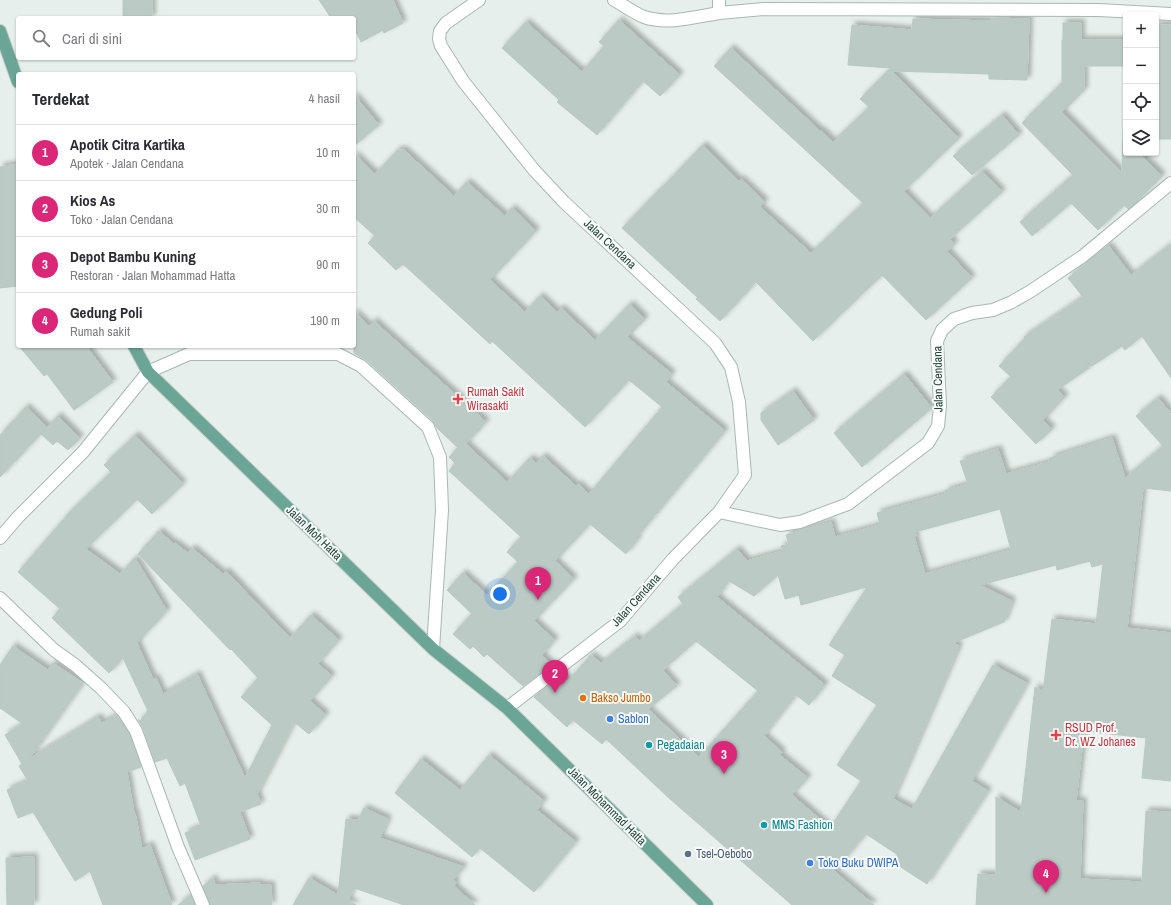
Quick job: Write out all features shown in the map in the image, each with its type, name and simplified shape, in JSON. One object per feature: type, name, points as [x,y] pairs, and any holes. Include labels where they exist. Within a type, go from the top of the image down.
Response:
[{"type":"main road","points":[[0,31],[16,76]]},
{"type":"main road","name":"Jalan Moh Hatta","points":[[135,348],[148,372],[433,649],[507,708]]},
{"type":"main road","name":"Jalan Mohammad Hatta","points":[[507,708],[707,905]]},
{"type":"street","name":"Jalan Cendana","points":[[479,0],[446,23],[440,31],[439,39],[441,46],[463,81],[534,170],[564,202],[715,343],[732,367],[739,402],[745,475],[719,512],[673,559],[620,621],[507,708]]},
{"type":"street","points":[[614,0],[643,16],[659,20],[675,20],[719,13],[764,9],[1099,10],[1171,14]]},
{"type":"street","points":[[719,0],[719,13]]},
{"type":"street","name":"Jalan Cendana","points":[[719,512],[780,525],[800,522],[848,504],[928,443],[938,426],[940,406],[937,341],[942,330],[954,319],[972,313],[993,310],[1031,292],[1083,256],[1171,183]]},
{"type":"street","points":[[0,538],[18,517],[83,452],[148,372],[189,354],[338,354],[361,366],[428,427],[440,458],[442,510],[433,649]]},
{"type":"street","points":[[0,598],[54,650],[76,665],[124,712],[136,731],[178,847],[204,905]]},
{"type":"building","points":[[123,0],[152,0],[152,16],[123,16]]},
{"type":"building","points":[[319,0],[393,0],[403,23],[384,33],[383,30],[361,42],[356,32],[356,16],[330,16]]},
{"type":"building","points":[[991,18],[1029,19],[1027,80],[989,79],[989,74],[892,71],[959,138],[904,191],[930,218],[982,171],[1002,192],[950,239],[955,244],[947,251],[972,278],[926,320],[882,275],[813,341],[756,282],[720,321],[696,299],[698,298],[622,228],[703,145],[739,181],[741,179],[765,202],[760,207],[811,253],[863,203],[714,66],[731,48],[833,142],[869,107],[860,99],[891,68],[848,65],[852,25],[912,30],[913,19],[990,21]]},
{"type":"building","points":[[619,20],[680,75],[660,96],[643,81],[597,135],[557,102],[559,100],[502,48],[526,22],[582,72],[604,46],[599,42]]},
{"type":"building","points":[[1063,23],[1081,23],[1081,40],[1123,40],[1123,66],[1084,66],[1084,90],[1062,112],[1122,173],[1123,138],[1123,156],[1142,156],[1162,176],[1132,206],[1128,209],[1124,205],[1098,230],[1071,203],[1032,236],[1020,222],[1073,175],[1022,123],[1064,81],[1062,81]]},
{"type":"building","points":[[1159,25],[1171,25],[1171,139],[1159,139]]},
{"type":"building","points":[[356,97],[379,125],[356,144]]},
{"type":"building","points":[[1002,115],[1019,135],[972,175],[953,156]]},
{"type":"building","points":[[398,150],[404,150],[454,196],[467,182],[505,216],[512,208],[536,231],[490,280],[525,312],[540,296],[557,312],[561,308],[595,340],[630,304],[645,319],[627,337],[672,374],[666,382],[725,431],[636,538],[638,539],[626,554],[590,524],[555,561],[574,579],[534,621],[555,640],[542,655],[551,665],[523,686],[487,654],[484,657],[473,646],[470,649],[453,634],[472,614],[447,590],[463,573],[487,595],[518,562],[507,552],[521,537],[449,471],[455,463],[449,457],[458,448],[437,428],[433,421],[366,360],[354,353],[354,348],[356,348],[356,314],[369,326],[374,321],[486,422],[466,444],[507,482],[530,458],[536,463],[543,456],[576,486],[578,484],[589,494],[662,407],[629,380],[585,427],[492,341],[490,344],[403,264],[396,270],[368,243],[375,236],[356,219],[356,156],[375,174]]},
{"type":"building","points":[[16,164],[16,286],[0,288],[0,167]]},
{"type":"building","points":[[1171,244],[1171,378],[1142,336],[1125,350],[1122,346],[1092,366],[1086,360],[1089,368],[1057,390],[1065,397],[1043,420],[1052,429],[1036,444],[991,397],[1011,377],[999,366],[1025,338],[1024,337],[1083,297],[1068,278],[1108,245],[1131,275]]},
{"type":"building","points":[[21,348],[88,348],[113,382],[74,410],[47,374],[44,376]]},
{"type":"building","points":[[904,374],[932,408],[862,467],[834,433]]},
{"type":"building","points":[[793,391],[814,420],[778,445],[761,420],[761,413]]},
{"type":"building","points":[[1158,398],[1171,413],[1171,491],[1143,488],[1127,628],[1171,633],[1171,781],[1142,778],[1146,738],[1084,731],[1076,801],[1083,801],[1080,879],[1142,882],[1146,811],[1171,812],[1171,905],[976,905],[978,874],[996,875],[996,797],[1021,812],[1035,687],[1043,692],[1052,619],[1096,624],[1103,564],[1092,567],[1090,561],[1057,570],[1056,565],[980,585],[1012,601],[1004,622],[953,643],[959,646],[893,799],[912,809],[993,665],[1027,683],[972,781],[988,791],[927,884],[893,862],[898,855],[866,834],[834,871],[874,905],[792,905],[670,799],[606,739],[602,744],[573,720],[567,727],[534,697],[562,675],[568,681],[591,655],[601,663],[635,636],[639,641],[683,604],[678,597],[737,549],[747,561],[783,551],[781,546],[789,544],[786,535],[831,522],[835,537],[880,525],[877,513],[946,494],[945,491],[968,484],[960,461],[998,449],[1006,474],[1053,461],[1050,458],[1112,438],[1125,478],[1163,446],[1136,416]],"holes":[[[1000,509],[1011,550],[925,574],[914,536],[916,536],[915,532]],[[778,575],[785,599],[799,595],[801,605],[867,587],[829,645],[845,655],[832,676],[877,705],[837,765],[861,781],[830,828],[792,795],[808,778],[780,755],[782,752],[764,736],[796,695],[809,705],[825,685],[717,597],[729,581],[754,596]],[[696,641],[758,691],[699,757],[648,709],[677,686],[663,670]]]},
{"type":"building","points":[[26,407],[47,427],[0,477],[0,435]]},
{"type":"building","points":[[58,416],[80,438],[68,450],[57,441],[53,445],[41,434]]},
{"type":"building","points":[[135,435],[183,484],[152,514],[137,499],[86,549],[120,574],[135,558],[167,611],[137,643],[153,679],[156,678],[163,694],[197,674],[245,778],[272,725],[241,697],[258,678],[138,554],[159,531],[174,544],[175,543],[188,553],[192,548],[223,574],[226,571],[290,638],[311,615],[339,640],[318,664],[332,676],[310,701],[326,715],[309,734],[294,722],[257,794],[261,804],[240,812],[250,839],[195,860],[185,833],[201,826],[185,783],[180,786],[167,758],[155,762],[143,728],[138,719],[140,721],[148,711],[123,658],[109,673],[52,618],[60,609],[18,572],[69,513],[111,472],[104,465]]},
{"type":"building","points":[[13,646],[48,670],[53,663],[83,683],[29,759],[98,717],[102,723],[117,715],[129,734],[141,767],[127,772],[142,849],[150,845],[172,905],[103,905],[90,871],[75,881],[33,812],[18,818],[7,790],[28,781],[19,766],[22,764],[5,735],[23,724],[0,708],[0,665]]},
{"type":"building","points":[[489,755],[544,801],[537,810],[576,842],[534,892],[480,848],[472,857],[395,793],[421,759],[460,790]]},
{"type":"building","points":[[364,808],[388,819],[380,838],[464,867],[453,880],[456,882],[454,886],[475,905],[404,905],[354,888],[348,900],[356,905],[293,905],[309,878],[338,895],[346,819],[358,820]]},
{"type":"building","points":[[34,857],[34,905],[7,905],[6,858]]},
{"type":"building","points":[[213,878],[215,885],[260,883],[260,885],[271,885],[272,905],[210,905],[203,886]]},
{"type":"building","points":[[191,895],[195,905],[178,905]]},
{"type":"place","name":"Rumah Sakit Wirasakti","points":[[458,399]]},
{"type":"place","name":"Apotik Citra Kartika","points":[[538,600]]},
{"type":"place","name":"Kios As","points":[[555,693]]},
{"type":"place","name":"Bakso Jumbo","points":[[583,698]]},
{"type":"place","name":"Sablon","points":[[610,719]]},
{"type":"place","name":"RSUD Prof. Dr. WZ Johanes","points":[[1056,735]]},
{"type":"place","name":"Pegadaian","points":[[649,745]]},
{"type":"place","name":"Depot Bambu Kuning","points":[[724,774]]},
{"type":"place","name":"MMS Fashion","points":[[764,825]]},
{"type":"place","name":"Tsel-Oebobo","points":[[688,854]]},
{"type":"place","name":"Toko Buku DWIPA","points":[[810,863]]},
{"type":"place","name":"Gedung Poli","points":[[1046,893]]}]
